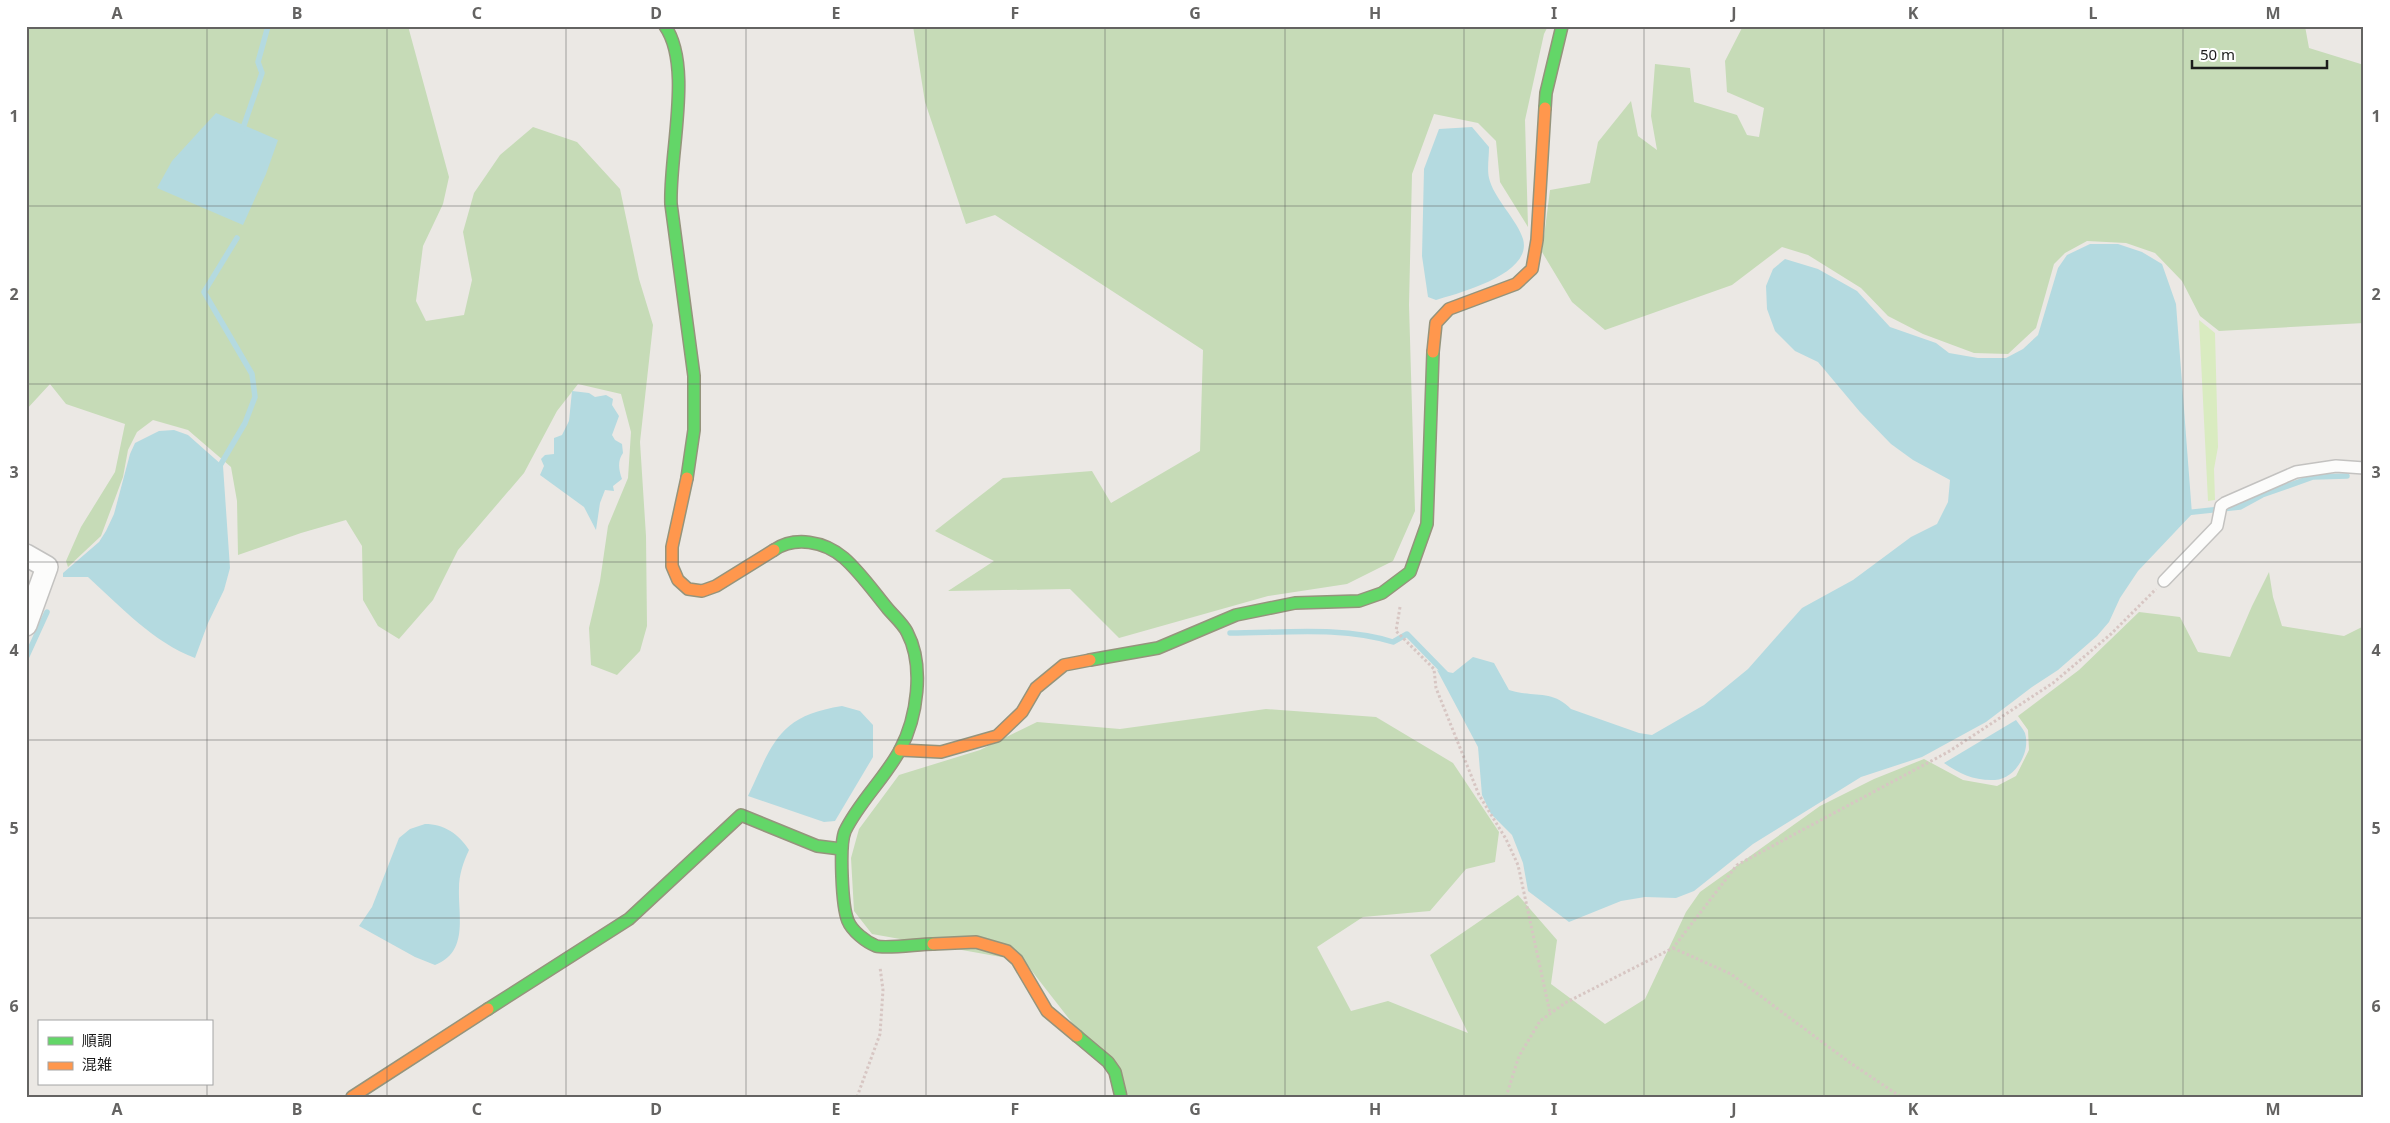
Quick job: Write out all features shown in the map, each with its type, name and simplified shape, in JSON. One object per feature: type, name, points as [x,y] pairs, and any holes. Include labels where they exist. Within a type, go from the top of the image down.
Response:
[{"type":"street","points":[[665,26],[672,36],[678,56],[679,82],[670,180],[671,204],[694,385],[694,430],[685,493],[672,547],[672,566],[678,580],[688,589],[702,591],[716,586],[780,546],[799,541],[821,544],[837,552],[852,565],[907,632],[914,653],[916,672],[911,724],[900,750],[846,832],[841,849],[841,867],[848,921],[861,938],[877,946],[976,942],[992,945],[1007,951],[1017,960],[1047,1011],[1108,1062],[1115,1072],[1121,1097]]},
{"type":"street","points":[[900,750],[941,752],[997,736],[1022,712],[1036,688],[1064,665],[1158,648],[1236,615],[1295,603],[1359,601],[1382,592],[1410,572],[1427,524],[1432,357],[1436,323],[1449,309],[1516,284],[1532,269],[1538,230],[1546,93],[1562,26]]},
{"type":"street","points":[[26,555],[47,567],[26,625]]},
{"type":"street","points":[[352,1097],[629,919],[742,816],[817,846],[841,849]]},
{"type":"lane","points":[[2164,581],[2217,526],[2220,511],[2296,472],[2336,466],[2364,468]]},
{"type":"path","points":[[1506,1097],[1519,1056],[1540,1021],[1565,1003],[1673,948],[1737,865],[1948,752],[2053,683],[2111,634],[2164,581]]},
{"type":"path","points":[[1402,637],[1434,669],[1436,688],[1479,795],[1506,840],[1518,865],[1550,1014]]},
{"type":"path","points":[[857,1097],[880,1034],[883,990],[877,946]]},
{"type":"path","points":[[1673,948],[1731,974],[1849,1062],[1900,1097]]},
{"type":"green space","points":[[26,26],[408,26],[449,177],[443,204],[423,246],[416,301],[426,321],[464,315],[472,280],[463,232],[474,193],[500,155],[533,127],[577,142],[620,189],[639,279],[653,325],[640,442],[646,536],[647,626],[640,651],[617,675],[591,665],[589,628],[600,581],[608,526],[628,478],[631,432],[621,394],[578,384],[557,411],[524,473],[458,550],[433,600],[399,639],[378,626],[363,600],[362,546],[346,520],[301,533],[238,555],[237,501],[231,467],[188,430],[153,420],[137,432],[128,450],[123,477],[101,536],[68,567],[66,561],[81,527],[115,472],[125,424],[66,404],[50,384],[26,410]]},
{"type":"green space","points":[[913,26],[1548,26],[1544,34],[1525,120],[1528,227],[1500,182],[1496,141],[1478,123],[1434,114],[1412,174],[1409,305],[1415,511],[1393,561],[1347,584],[1268,596],[1119,638],[1070,589],[948,591],[994,561],[935,531],[1003,478],[1092,471],[1111,503],[1200,451],[1203,350],[995,215],[966,224],[925,102]]},
{"type":"green space","points":[[1743,26],[2305,26],[2309,48],[2364,65],[2364,323],[2219,331],[2200,316],[2182,281],[2155,253],[2126,243],[2087,241],[2065,253],[2054,264],[2036,328],[2008,354],[1974,353],[1923,334],[1888,316],[1861,288],[1808,255],[1782,247],[1732,285],[1605,330],[1572,302],[1542,252],[1550,190],[1590,183],[1598,142],[1631,101],[1638,136],[1657,150],[1651,116],[1655,64],[1690,68],[1694,102],[1737,115],[1747,135],[1759,137],[1764,108],[1727,92],[1725,61]]},
{"type":"green space","points":[[2199,320],[2215,333],[2218,447],[2214,469],[2215,500],[2208,501]]},
{"type":"green space","points":[[2269,572],[2273,597],[2282,626],[2344,636],[2364,626],[2364,1097],[1130,1097],[1024,961],[872,934],[854,911],[851,858],[859,829],[899,775],[980,750],[1037,722],[1120,729],[1266,709],[1376,717],[1453,763],[1499,832],[1495,862],[1466,869],[1430,911],[1363,917],[1317,947],[1351,1011],[1388,1001],[1468,1033],[1430,955],[1518,895],[1557,940],[1551,984],[1605,1024],[1645,999],[1686,912],[1700,892],[1820,806],[1874,779],[1924,759],[1963,780],[1997,786],[2016,776],[2029,750],[2028,730],[2018,716],[2079,670],[2139,612],[2180,617],[2198,652],[2230,657]]},
{"type":"water","points":[[216,113],[278,140],[266,174],[243,225],[157,188],[172,161]]},
{"type":"water","points":[[1472,127],[1489,147],[1488,167],[1491,185],[1520,232],[1523,239],[1523,251],[1517,262],[1506,272],[1492,280],[1436,300],[1428,297],[1422,256],[1424,169],[1439,129]]},
{"type":"water","points":[[2090,244],[2118,244],[2142,252],[2162,264],[2176,304],[2192,514],[2138,571],[2120,598],[2109,622],[2097,636],[2058,670],[1986,722],[1922,757],[1861,777],[1753,844],[1694,891],[1676,898],[1645,897],[1621,901],[1569,922],[1528,891],[1523,863],[1512,835],[1491,814],[1482,795],[1478,747],[1437,670],[1453,673],[1473,657],[1494,663],[1509,690],[1549,696],[1564,703],[1571,709],[1639,733],[1652,735],[1704,705],[1748,669],[1802,608],[1853,580],[1911,537],[1937,524],[1948,502],[1950,480],[1913,460],[1891,444],[1860,412],[1818,362],[1795,351],[1775,331],[1767,309],[1766,286],[1773,269],[1785,259],[1818,269],[1857,291],[1890,327],[1936,343],[1949,353],[1978,358],[2006,358],[2023,349],[2038,335],[2058,268],[2067,255]]},
{"type":"water","points":[[572,391],[589,393],[595,397],[606,395],[613,399],[612,405],[619,416],[612,435],[615,440],[622,444],[623,453],[619,466],[622,479],[613,486],[614,491],[605,490],[600,503],[596,530],[584,507],[540,475],[544,466],[541,459],[545,455],[554,454],[554,438],[562,435],[569,421]]},
{"type":"water","points":[[174,430],[188,435],[223,466],[230,568],[224,590],[208,623],[195,658],[165,643],[151,633],[125,612],[88,577],[63,577],[63,573],[99,542],[106,531],[114,514],[130,454],[135,443],[159,431]]},
{"type":"water","points":[[842,706],[860,711],[873,725],[873,757],[835,821],[824,822],[748,796],[764,761],[780,735],[804,717]]},
{"type":"water","points":[[2016,720],[2025,733],[2026,748],[2020,763],[2009,775],[1995,780],[1974,778],[1944,763]]},
{"type":"water","points":[[425,824],[445,828],[461,839],[469,850],[460,878],[460,921],[457,942],[453,951],[446,959],[435,965],[415,957],[359,926],[372,907],[399,838],[410,829]]},
{"type":"waterway","points":[[242,131],[262,73],[258,62],[268,26]]},
{"type":"waterway","points":[[218,469],[245,423],[255,397],[252,374],[204,292],[237,238]]},
{"type":"waterway","points":[[2184,513],[2240,507],[2262,495],[2313,477],[2347,476]]},
{"type":"waterway","points":[[26,658],[47,612]]},
{"type":"waterway","points":[[1230,633],[1333,632],[1374,637],[1393,642],[1407,634],[1447,675]]},
{"type":"traffic: fast","points":[[665,26],[673,43],[679,87],[671,204],[694,376],[694,430],[687,478]]},
{"type":"traffic: fast","points":[[1545,108],[1546,93],[1562,26]]},
{"type":"traffic: fast","points":[[1090,660],[1158,648],[1236,615],[1295,603],[1359,601],[1382,593],[1410,572],[1427,524],[1433,352]]},
{"type":"traffic: fast","points":[[774,550],[791,543],[809,542],[819,544],[836,552],[856,569],[901,623],[913,646],[916,660],[917,692],[911,723],[894,760],[857,810],[845,831],[842,849],[843,890],[848,921],[856,932],[868,942],[881,947],[933,944]]},
{"type":"traffic: fast","points":[[488,1009],[629,919],[741,815],[817,846],[841,849]]},
{"type":"traffic: fast","points":[[1077,1036],[1108,1062],[1115,1072],[1121,1097]]},
{"type":"traffic: slow","points":[[1433,352],[1436,323],[1449,309],[1516,284],[1532,269],[1537,240],[1545,108]]},
{"type":"traffic: slow","points":[[687,478],[672,547],[672,566],[678,580],[688,589],[702,591],[716,586],[774,550]]},
{"type":"traffic: slow","points":[[900,750],[941,752],[997,736],[1022,712],[1036,688],[1064,665],[1090,660]]},
{"type":"traffic: slow","points":[[933,944],[976,942],[1007,951],[1017,960],[1047,1011],[1077,1036]]},
{"type":"traffic: slow","points":[[352,1097],[488,1009]]}]
